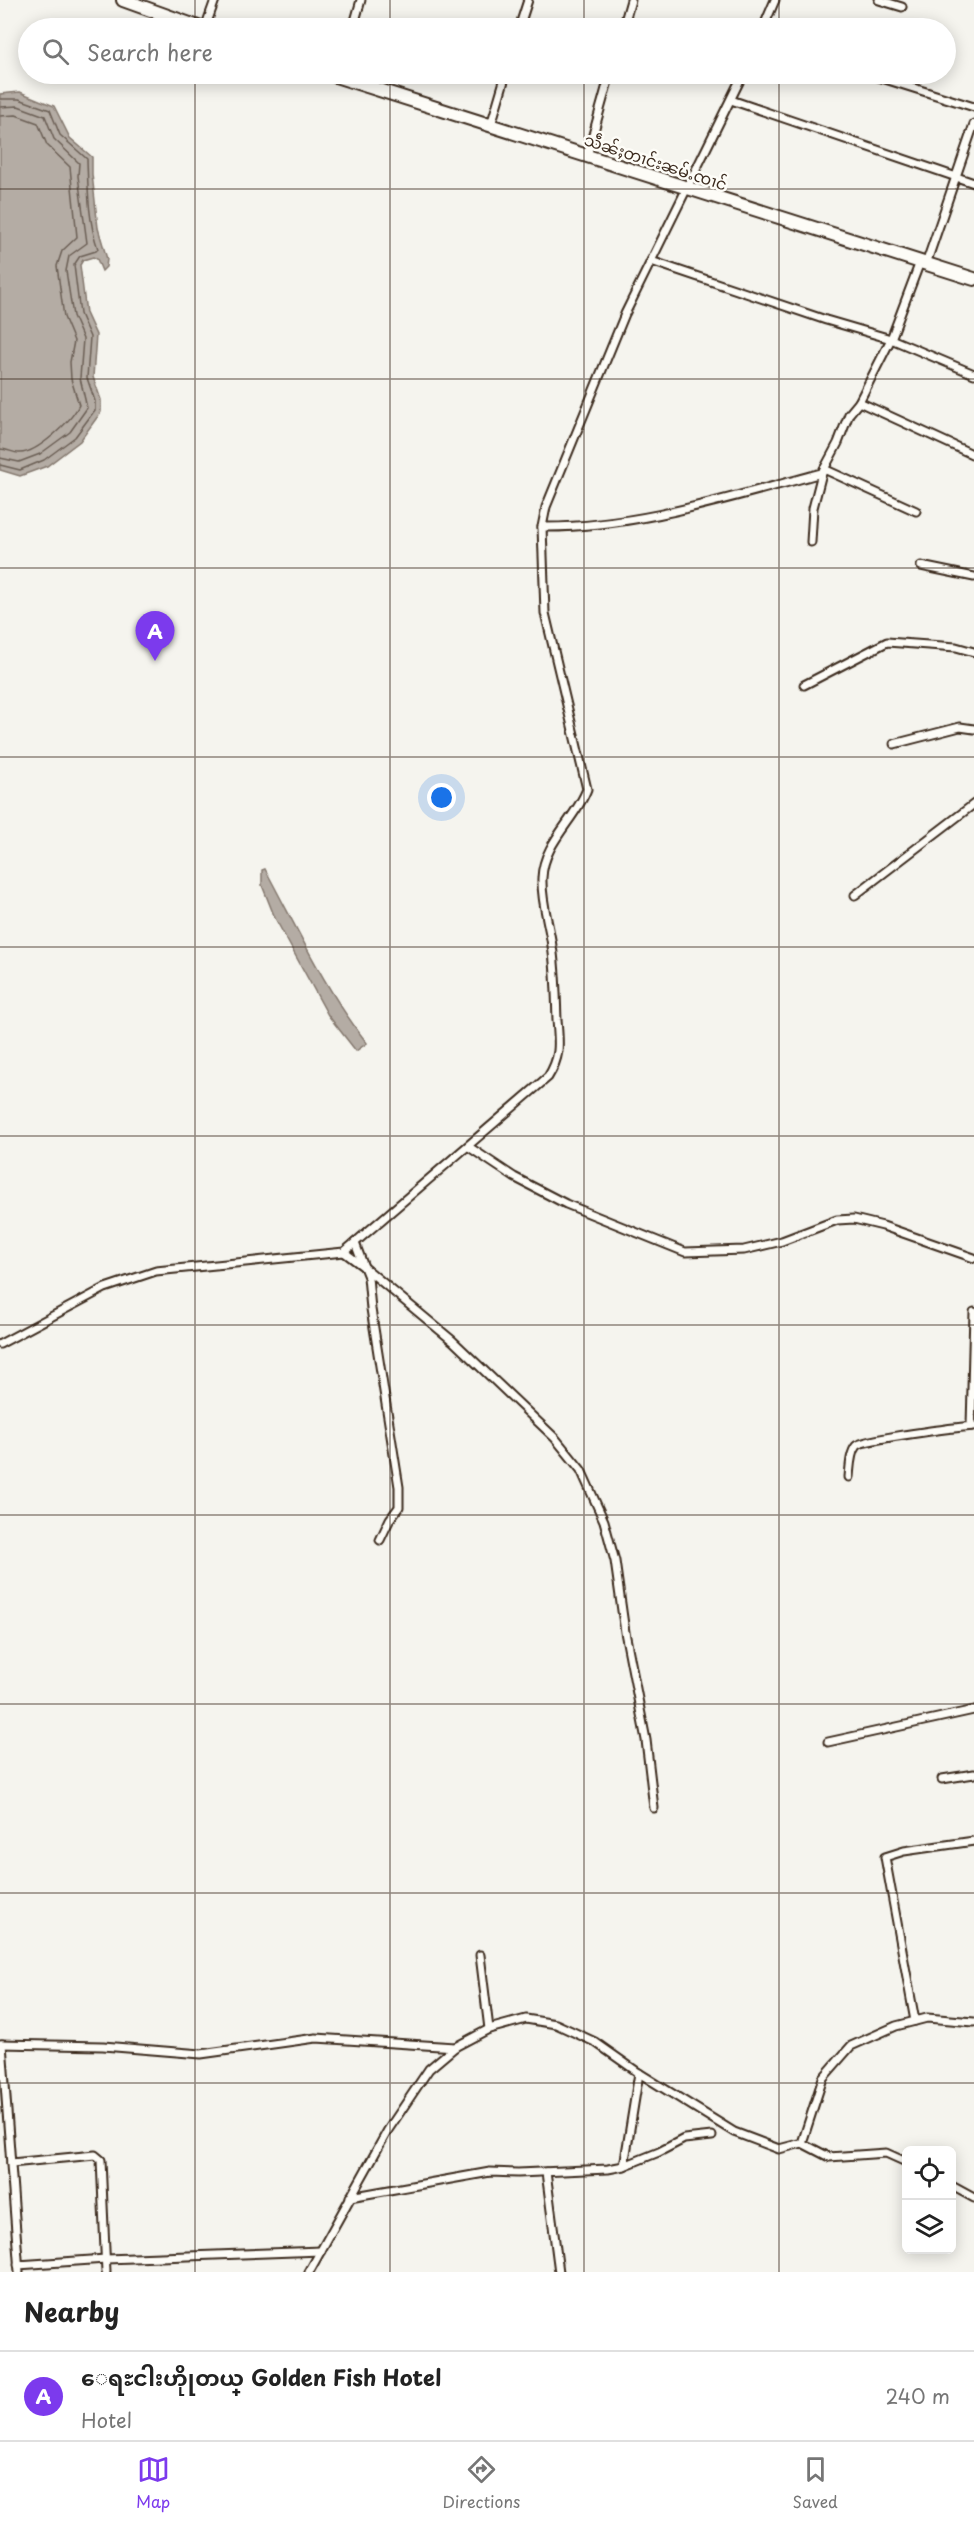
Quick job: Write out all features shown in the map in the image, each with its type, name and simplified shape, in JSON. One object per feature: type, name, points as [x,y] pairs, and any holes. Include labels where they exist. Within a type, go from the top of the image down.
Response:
[{"type":"highway","points":[[123,0],[174,18]]},
{"type":"highway","name":"သဵၼ်ႈတၢင်းၼမ်ႉၸၢင်","points":[[364,84],[974,279]]},
{"type":"street","points":[[207,18],[215,0]]},
{"type":"street","points":[[356,18],[360,0]]},
{"type":"street","points":[[522,18],[528,0]]},
{"type":"street","points":[[626,18],[631,0]]},
{"type":"street","points":[[767,18],[775,0]]},
{"type":"street","points":[[879,0],[902,7]]},
{"type":"street","points":[[490,125],[503,84]]},
{"type":"street","points":[[587,156],[607,84]]},
{"type":"street","points":[[0,1344],[105,1287],[156,1271],[345,1252],[469,1148],[548,1077],[559,1053],[557,982],[543,902],[542,875],[552,845],[582,802],[587,789],[545,613],[542,527],[546,507],[625,314],[705,147],[738,84]]},
{"type":"street","points":[[901,84],[974,107]]},
{"type":"street","points":[[731,100],[974,183]]},
{"type":"street","points":[[811,542],[813,508],[823,471],[838,443],[849,414],[859,402],[891,339],[923,263],[974,124]]},
{"type":"street","points":[[651,261],[826,320],[891,339],[974,374]]},
{"type":"street","points":[[859,402],[974,455]]},
{"type":"street","points":[[542,527],[572,527],[666,514],[823,471],[916,511]]},
{"type":"street","points":[[921,566],[974,577]]},
{"type":"street","points":[[804,685],[887,642],[956,647],[974,652]]},
{"type":"street","points":[[894,744],[960,727],[974,729]]},
{"type":"street","points":[[855,895],[974,804]]},
{"type":"street","points":[[469,1148],[514,1177],[566,1204],[685,1252],[744,1250],[782,1241],[837,1220],[854,1219],[883,1226],[974,1258]]},
{"type":"street","points":[[355,1243],[368,1277],[399,1488],[399,1507],[390,1519],[380,1540]]},
{"type":"street","points":[[345,1252],[453,1341],[555,1438],[581,1470],[604,1521],[615,1561],[625,1632],[646,1740],[654,1808]]},
{"type":"street","points":[[849,1477],[854,1449],[858,1443],[882,1437],[904,1437],[973,1426],[974,1312]]},
{"type":"street","points":[[828,1742],[974,1710]]},
{"type":"street","points":[[942,1779],[974,1774]]},
{"type":"street","points":[[915,2021],[885,1857],[904,1851],[974,1841]]},
{"type":"street","points":[[480,1955],[489,2029]]},
{"type":"street","points":[[802,2143],[823,2078],[851,2046],[896,2026],[927,2018],[974,2022]]},
{"type":"street","points":[[309,2272],[388,2130],[429,2069],[455,2047],[489,2029],[526,2019],[556,2024],[595,2042],[639,2073],[734,2132],[779,2149],[802,2143],[829,2157],[886,2153],[902,2160]]},
{"type":"street","points":[[321,2251],[106,2259],[19,2269],[1,2044],[103,2046],[201,2055],[316,2038],[455,2047]]},
{"type":"street","points":[[624,2166],[639,2073]]},
{"type":"street","points":[[350,2198],[490,2172],[608,2169],[624,2166],[684,2139],[712,2136]]},
{"type":"street","points":[[11,2163],[95,2155],[101,2160],[106,2272]]},
{"type":"street","points":[[546,2172],[560,2272]]},
{"type":"street","points":[[956,2189],[974,2198]]},
{"type":"water","points":[[20,92],[54,106],[70,138],[92,157],[98,228],[107,259],[106,267],[102,271],[97,259],[93,257],[83,260],[80,265],[86,313],[96,335],[93,377],[101,400],[101,412],[80,441],[47,466],[20,476],[0,470],[0,94]]},
{"type":"water","points":[[265,869],[325,980],[367,1043],[356,1051],[328,1015],[275,918],[262,885],[262,870]]},
{"type":"place","name":"ေရႊငါးဟိုုတယ္ Golden Fish Hotel","points":[[155,661]]}]
